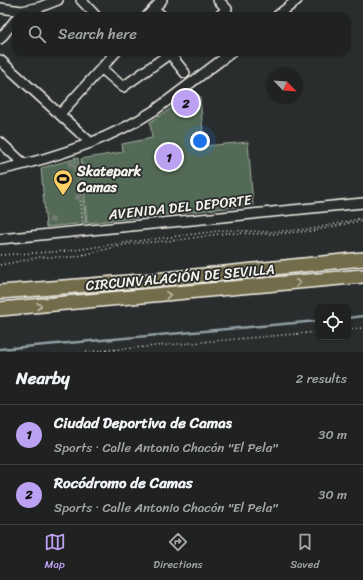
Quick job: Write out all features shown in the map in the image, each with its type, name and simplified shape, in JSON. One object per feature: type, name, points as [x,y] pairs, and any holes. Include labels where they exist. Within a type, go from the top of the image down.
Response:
[{"type":"highway","name":"CIRCUNVALACIÓN DE SEVILLA","points":[[0,292],[154,280],[363,259]]},
{"type":"highway","name":"CIRCUNVALACIÓN DE SEVILLA","points":[[0,309],[363,276]]},
{"type":"street","points":[[26,12],[58,0]]},
{"type":"street","points":[[81,0],[92,12]]},
{"type":"street","points":[[150,12],[162,0]]},
{"type":"street","points":[[218,0],[227,9],[224,12]]},
{"type":"street","points":[[282,12],[297,0]]},
{"type":"street","points":[[0,8],[13,12]]},
{"type":"street","points":[[154,8],[158,12]]},
{"type":"street","points":[[0,39],[12,24]]},
{"type":"street","points":[[60,114],[112,56]]},
{"type":"street","points":[[101,68],[122,87],[167,56]]},
{"type":"street","points":[[173,56],[185,73]]},
{"type":"street","points":[[0,170],[91,143],[143,118],[227,56]]},
{"type":"street","points":[[0,60],[91,143]]},
{"type":"street","points":[[0,142],[24,164]]},
{"type":"street","name":"AVENIDA DEL DEPORTE","points":[[0,239],[363,203]]},
{"type":"path","points":[[74,149],[84,231]]},
{"type":"path","points":[[0,255],[68,251],[226,230],[269,232],[312,229],[363,219]]},
{"type":"path","points":[[0,265],[41,257],[74,257],[128,244],[179,240],[226,233],[269,234],[313,231],[363,219]]},
{"type":"path","points":[[351,329],[363,328]]},
{"type":"path","points":[[86,352],[315,332]]},
{"type":"green space","points":[[194,92],[200,96],[204,146],[248,142],[253,205],[87,223],[81,159],[123,152],[122,144],[152,138],[150,122]]},
{"type":"green space","name":"Skatepark Camas","points":[[78,158],[86,223],[46,227],[41,168]]},
{"type":"waterway","points":[[351,318],[363,316]]},
{"type":"waterway","points":[[0,349],[315,321]]},
{"type":"place","name":"Rocódromo de Camas","points":[[186,103]]},
{"type":"place","name":"Ciudad Deportiva de Camas","points":[[169,157]]},
{"type":"place","name":"Skatepark Camas","points":[[63,196]]}]
